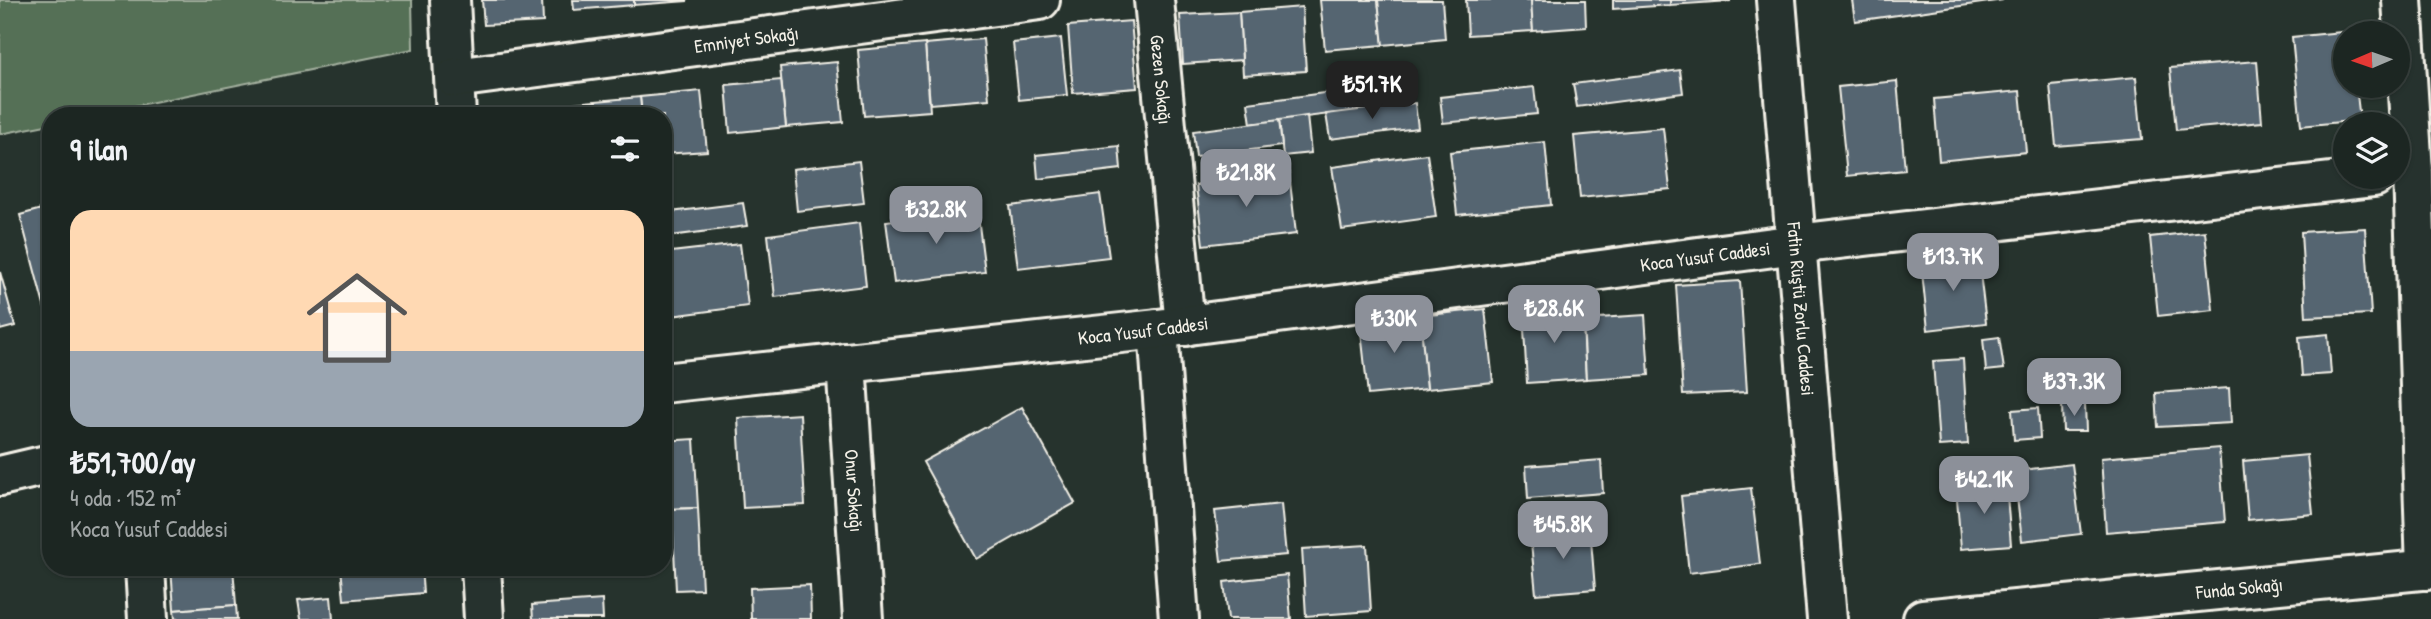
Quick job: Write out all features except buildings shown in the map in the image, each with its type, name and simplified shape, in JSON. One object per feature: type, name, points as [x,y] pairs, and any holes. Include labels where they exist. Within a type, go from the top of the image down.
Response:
[{"type":"street","points":[[450,0],[455,97]]},
{"type":"street","name":"Emniyet Sokağı","points":[[455,97],[1040,0]]},
{"type":"street","name":"Gezen Sokağı","points":[[1154,0],[1172,328],[1179,619]]},
{"type":"street","name":"Fatin Rüştü Zorlu Caddesi","points":[[1776,0],[1827,619]]},
{"type":"street","points":[[2402,0],[2414,172],[2429,569]]},
{"type":"street","name":"Koca Yusuf Caddesi","points":[[672,382],[1172,328],[1796,244],[2333,182]]},
{"type":"street","name":"Onur Sokağı","points":[[846,363],[863,619]]},
{"type":"street","points":[[0,476],[42,466]]},
{"type":"street","name":"Funda Sokağı","points":[[1923,619],[2153,607],[2429,569]]},
{"type":"street","points":[[146,576],[148,619]]},
{"type":"street","points":[[482,576],[484,619]]},
{"type":"green space","points":[[0,0],[412,0],[413,49],[129,107],[42,107],[42,126],[0,134]]}]
